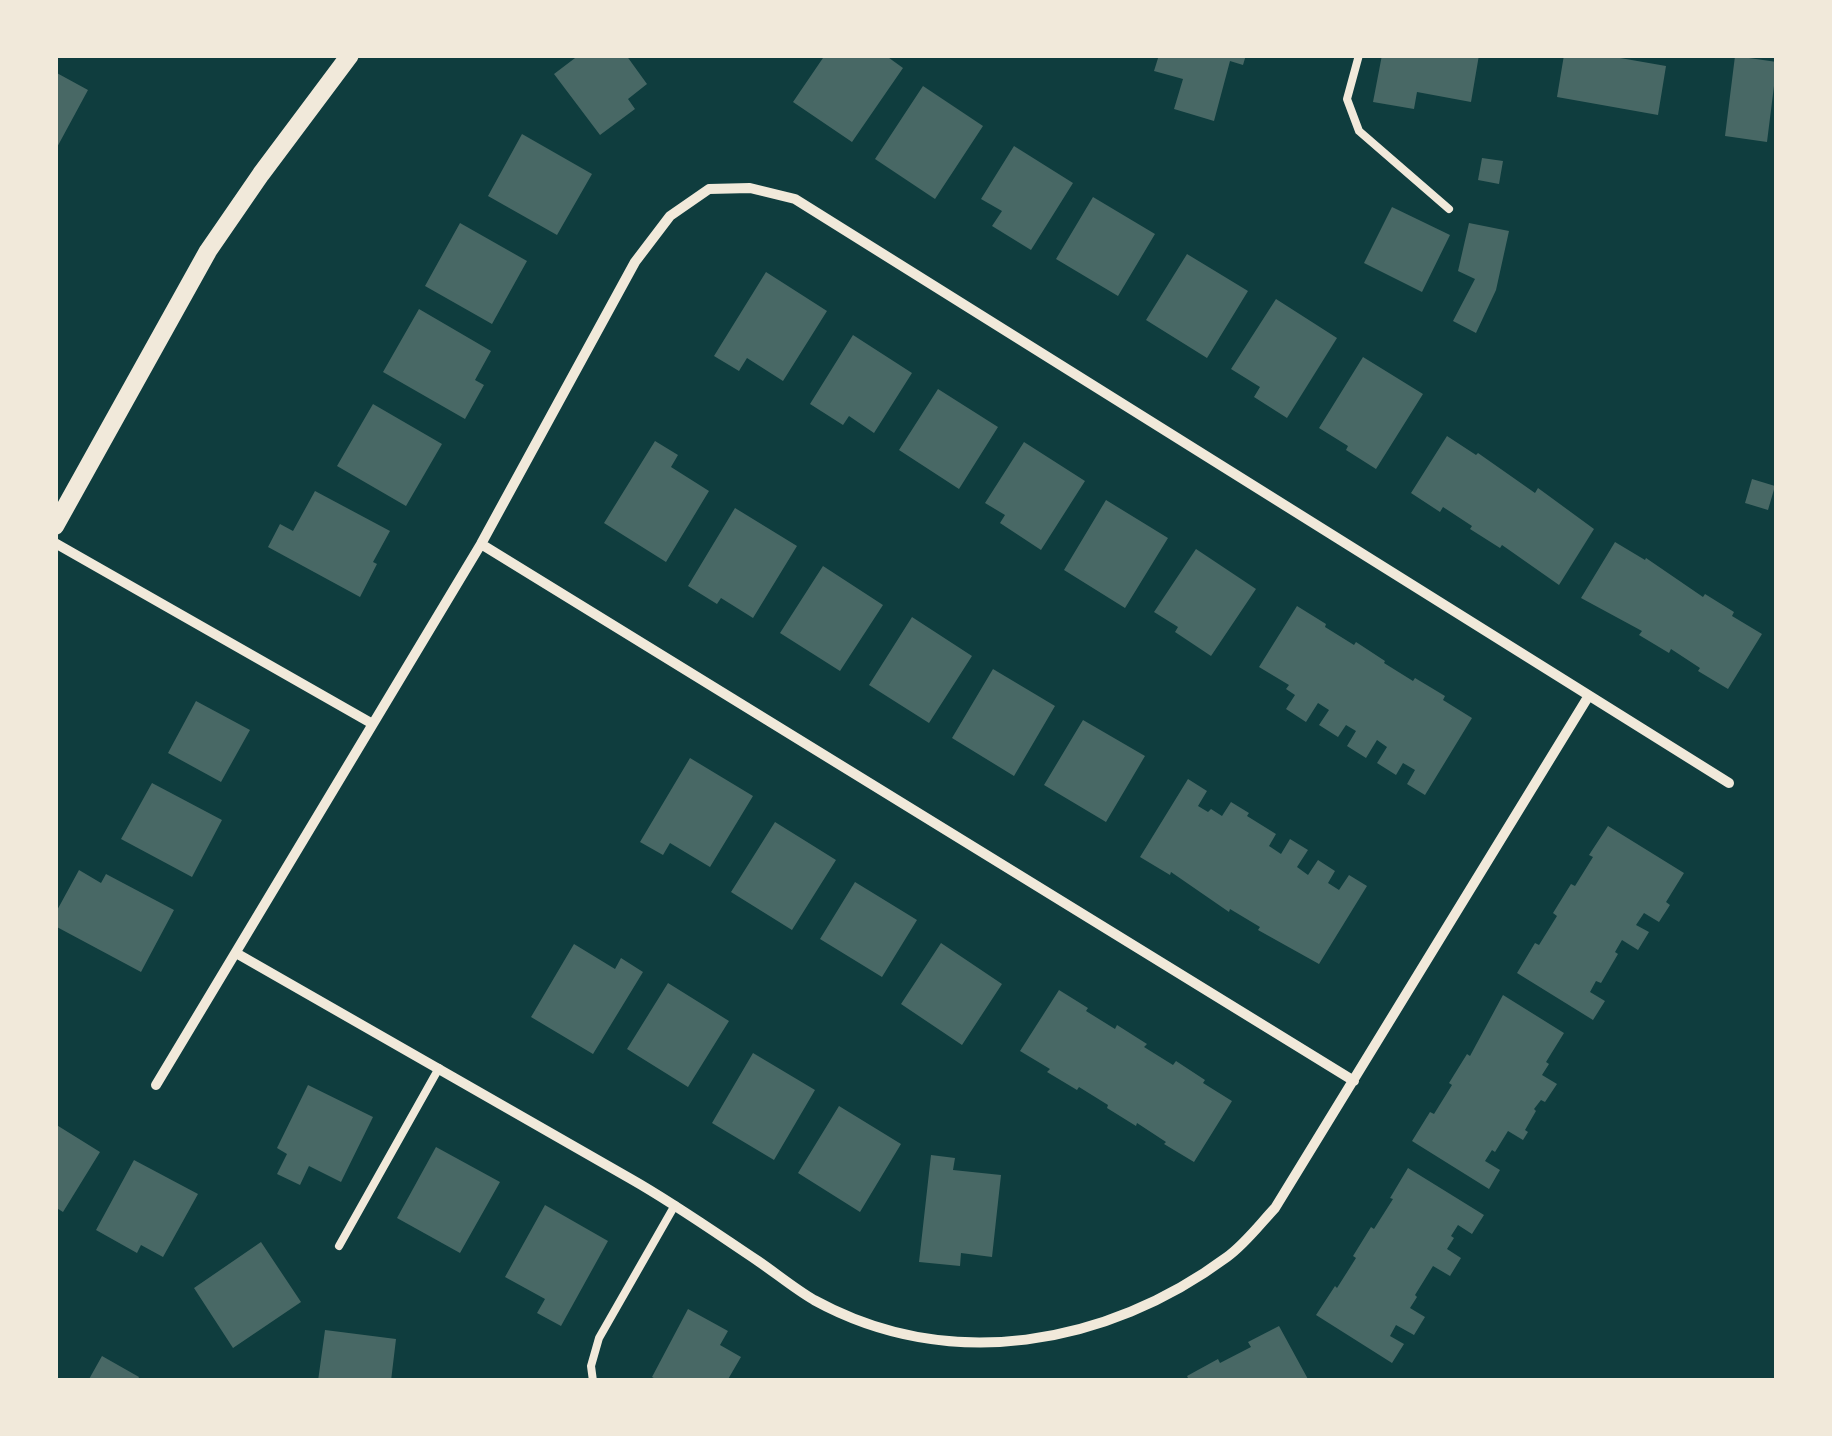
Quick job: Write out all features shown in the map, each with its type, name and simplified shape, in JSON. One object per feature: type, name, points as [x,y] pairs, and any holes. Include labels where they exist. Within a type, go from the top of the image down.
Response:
[{"type":"street","points":[[55,526],[208,251],[350,55]]},
{"type":"street","points":[[156,1085],[480,544],[635,262],[670,216],[709,189],[750,188],[795,199],[1729,783]]},
{"type":"street","points":[[55,544],[372,723]]},
{"type":"street","points":[[480,544],[1354,1081]]},
{"type":"street","points":[[236,953],[675,1204],[814,1299],[879,1329],[934,1340],[994,1344],[1057,1336],[1123,1316],[1178,1291],[1231,1254],[1275,1208],[1588,697]]},
{"type":"lane","points":[[1359,55],[1347,99],[1358,131],[1449,209]]},
{"type":"lane","points":[[339,1246],[439,1068]]},
{"type":"lane","points":[[593,1381],[591,1366],[599,1338],[675,1204]]},
{"type":"building","points":[[579,55],[626,55],[647,84],[628,99],[635,109],[600,135],[554,74]]},
{"type":"building","points":[[825,55],[885,55],[903,68],[852,142],[793,102]]},
{"type":"building","points":[[1159,55],[1246,55],[1243,65],[1230,61],[1214,121],[1174,109],[1183,79],[1154,71]]},
{"type":"building","points":[[1382,55],[1479,55],[1471,102],[1417,92],[1414,109],[1373,102]]},
{"type":"building","points":[[1564,55],[1603,55],[1666,66],[1658,115],[1557,97]]},
{"type":"building","points":[[1735,56],[1777,62],[1767,142],[1725,136]]},
{"type":"building","points":[[55,72],[88,90],[55,151]]},
{"type":"building","points":[[923,86],[983,126],[935,199],[875,159]]},
{"type":"building","points":[[522,134],[592,174],[557,235],[488,196]]},
{"type":"building","points":[[1014,146],[1073,183],[1031,250],[992,226],[1002,211],[981,199]]},
{"type":"building","points":[[1482,158],[1503,161],[1499,184],[1478,180]]},
{"type":"building","points":[[1093,197],[1155,234],[1118,296],[1056,259]]},
{"type":"building","points":[[1392,207],[1450,235],[1422,292],[1364,263]]},
{"type":"building","points":[[460,223],[527,261],[492,324],[425,286]]},
{"type":"building","points":[[1469,223],[1509,231],[1496,290],[1476,333],[1453,321],[1475,279],[1458,271]]},
{"type":"building","points":[[1187,254],[1248,291],[1207,358],[1146,320]]},
{"type":"building","points":[[766,272],[827,311],[783,381],[747,358],[739,371],[714,356]]},
{"type":"building","points":[[1276,299],[1337,338],[1287,418],[1254,397],[1260,387],[1231,369]]},
{"type":"building","points":[[419,309],[491,351],[475,380],[484,385],[465,419],[383,372]]},
{"type":"building","points":[[853,335],[912,373],[874,433],[849,416],[843,425],[810,404]]},
{"type":"building","points":[[1363,357],[1423,394],[1376,469],[1319,428]]},
{"type":"building","points":[[938,389],[998,427],[959,489],[899,450]]},
{"type":"building","points":[[373,404],[442,444],[406,506],[337,466]]},
{"type":"building","points":[[1447,436],[1535,493],[1538,488],[1594,529],[1559,585],[1502,545],[1500,548],[1470,529],[1472,526],[1443,507],[1440,512],[1411,493]]},
{"type":"building","points":[[655,441],[678,455],[671,467],[709,491],[666,562],[604,523]]},
{"type":"building","points":[[1024,442],[1085,481],[1041,550],[1000,523],[1005,515],[985,503]]},
{"type":"building","points":[[1752,479],[1775,486],[1768,510],[1745,503]]},
{"type":"building","points":[[315,491],[390,531],[360,597],[268,547],[280,524],[293,531]]},
{"type":"building","points":[[1106,500],[1168,538],[1125,608],[1064,570]]},
{"type":"building","points":[[735,508],[797,546],[753,618],[721,598],[717,604],[688,586]]},
{"type":"building","points":[[1615,542],[1734,612],[1732,616],[1762,634],[1728,689],[1671,649],[1669,653],[1639,635],[1642,631],[1581,598]]},
{"type":"building","points":[[1196,549],[1256,589],[1211,656],[1154,612]]},
{"type":"building","points":[[823,566],[883,605],[840,671],[780,633]]},
{"type":"building","points":[[1297,606],[1413,681],[1415,678],[1445,696],[1443,700],[1472,718],[1425,795],[1407,784],[1415,770],[1403,763],[1396,775],[1377,763],[1387,747],[1377,740],[1366,758],[1347,746],[1356,731],[1346,725],[1338,737],[1319,725],[1329,710],[1318,703],[1306,722],[1286,709],[1295,695],[1286,689],[1289,685],[1259,667]]},
{"type":"building","points":[[912,617],[972,656],[929,723],[869,685]]},
{"type":"building","points":[[993,669],[1055,706],[1014,776],[952,738]]},
{"type":"building","points":[[196,701],[250,730],[221,782],[168,753]]},
{"type":"building","points":[[1083,720],[1145,756],[1106,822],[1044,785]]},
{"type":"building","points":[[690,758],[753,796],[710,867],[670,843],[663,855],[640,842]]},
{"type":"building","points":[[1188,779],[1207,791],[1198,806],[1208,812],[1211,809],[1222,816],[1231,802],[1276,834],[1269,846],[1281,854],[1290,839],[1308,850],[1297,867],[1308,875],[1318,860],[1335,871],[1328,883],[1339,890],[1349,875],[1367,886],[1319,964],[1258,930],[1260,927],[1230,909],[1229,912],[1171,872],[1170,875],[1140,857]]},
{"type":"building","points":[[152,783],[222,820],[192,877],[121,839]]},
{"type":"building","points":[[775,822],[836,860],[792,930],[731,892]]},
{"type":"building","points":[[1608,826],[1684,873],[1659,922],[1644,913],[1636,925],[1649,932],[1638,950],[1622,940],[1601,983],[1596,981],[1590,992],[1605,1001],[1593,1020],[1517,973],[1557,916],[1553,913],[1571,884],[1575,886]]},
{"type":"building","points":[[79,870],[101,883],[106,874],[174,910],[141,972],[55,926],[55,914]]},
{"type":"building","points":[[855,882],[917,920],[882,977],[820,939]]},
{"type":"building","points":[[941,943],[1002,984],[962,1045],[901,1004]]},
{"type":"building","points":[[574,944],[615,969],[621,958],[643,972],[593,1054],[531,1017]]},
{"type":"building","points":[[668,983],[729,1021],[688,1087],[627,1049]]},
{"type":"building","points":[[1059,990],[1115,1029],[1117,1025],[1147,1044],[1144,1047],[1173,1065],[1176,1061],[1232,1101],[1194,1162],[1079,1087],[1077,1090],[1047,1072],[1050,1069],[1020,1051]]},
{"type":"building","points":[[1503,995],[1564,1033],[1542,1075],[1557,1084],[1545,1102],[1541,1100],[1534,1109],[1523,1140],[1508,1131],[1495,1152],[1492,1150],[1485,1161],[1500,1170],[1489,1189],[1412,1141],[1430,1112],[1434,1114]]},
{"type":"building","points":[[753,1053],[815,1090],[774,1160],[712,1123]]},
{"type":"building","points":[[308,1085],[373,1117],[341,1182],[309,1166],[300,1185],[277,1174],[287,1154],[277,1148]]},
{"type":"building","points":[[839,1106],[901,1144],[860,1212],[798,1173]]},
{"type":"building","points":[[55,1124],[100,1152],[63,1212],[55,1207]]},
{"type":"building","points":[[436,1147],[500,1182],[460,1253],[397,1218]]},
{"type":"building","points":[[931,1155],[955,1158],[953,1170],[1001,1175],[992,1257],[961,1253],[960,1266],[919,1262]]},
{"type":"building","points":[[134,1160],[198,1194],[163,1257],[141,1245],[137,1253],[96,1230]]},
{"type":"building","points":[[1408,1168],[1484,1215],[1472,1234],[1458,1225],[1451,1236],[1454,1238],[1447,1249],[1461,1258],[1450,1276],[1433,1266],[1410,1308],[1425,1317],[1414,1335],[1396,1325],[1390,1336],[1404,1344],[1392,1363],[1316,1315],[1393,1199],[1390,1198]]},
{"type":"building","points":[[545,1205],[608,1241],[561,1326],[537,1313],[545,1299],[505,1277]]},
{"type":"building","points":[[261,1242],[301,1302],[233,1348],[194,1288]]},
{"type":"building","points":[[688,1309],[728,1331],[720,1345],[741,1357],[727,1381],[659,1381],[652,1377]]},
{"type":"building","points":[[1279,1326],[1309,1381],[1184,1381],[1218,1359],[1220,1363],[1251,1347],[1248,1342]]},
{"type":"building","points":[[325,1330],[396,1339],[391,1381],[318,1381]]},
{"type":"building","points":[[102,1356],[139,1377],[137,1381],[88,1381]]}]
